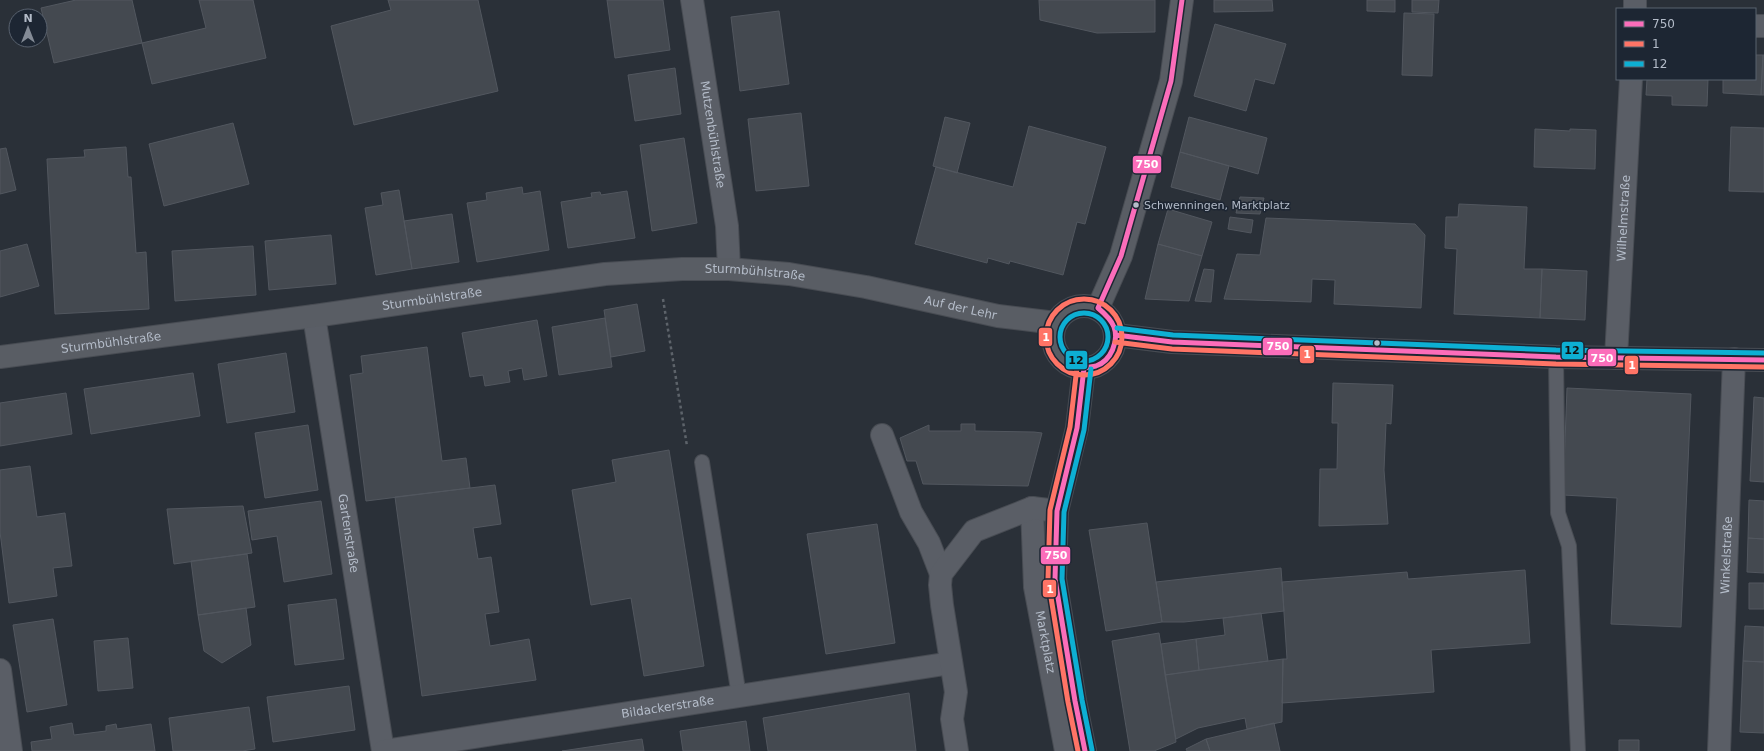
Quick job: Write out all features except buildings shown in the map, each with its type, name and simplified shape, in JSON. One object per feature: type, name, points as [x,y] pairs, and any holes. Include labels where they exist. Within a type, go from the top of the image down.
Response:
[{"type":"main road","points":[[1098,308],[1122,256],[1171,81],[1182,0]]},
{"type":"main road","name":"Sturmbühlstraße","points":[[0,357],[314,316],[605,274],[682,269],[729,269],[789,274],[866,287]]},
{"type":"main road","name":"Auf der Lehr","points":[[866,287],[998,316],[1056,323]]},
{"type":"main road","points":[[1078,306],[1098,308],[1106,314],[1112,322],[1116,335],[1112,352],[1106,360],[1097,366],[1084,368],[1067,364],[1059,356],[1054,347],[1052,336],[1056,323],[1060,316],[1068,310],[1078,306]]},
{"type":"main road","points":[[1116,335],[1172,342],[1556,357],[1764,360]]},
{"type":"main road","name":"Marktplatz","points":[[1084,368],[1076,428],[1058,511],[1055,579],[1075,701],[1085,751]]},
{"type":"street","name":"Mutzenbühlstraße","points":[[692,0],[726,226],[729,269]]},
{"type":"street","name":"Wilhelmstraße","points":[[1616,358],[1631,80]]},
{"type":"street","name":"Gartenstraße","points":[[314,316],[383,751]]},
{"type":"street","name":"Winkelstraße","points":[[1719,751],[1734,359]]},
{"type":"street","points":[[882,435],[911,512],[929,544],[941,574],[940,585],[942,605],[956,692],[952,719],[957,751]]},
{"type":"street","points":[[941,574],[974,531],[1032,508],[1058,511]]},
{"type":"street","name":"Marktplatz","points":[[1032,508],[1035,587],[1066,751]]},
{"type":"street","name":"Bildackerstraße","points":[[383,751],[951,663]]},
{"type":"street","points":[[0,670],[11,751]]},
{"type":"lane","points":[[1556,357],[1558,514],[1568,546],[1578,751]]},
{"type":"lane","points":[[702,462],[739,696]]},
{"type":"path","points":[[663,299],[685,445],[702,462]]},
{"type":"transit line","name":"750","points":[[1085,751],[1075,701],[1055,579],[1057,511],[1077,428],[1084,368],[1096,366],[1106,360],[1110,355],[1114,344],[1115,332],[1113,324],[1098,308],[1121,256],[1171,81],[1182,0]]},
{"type":"transit line","name":"1","points":[[1077,299],[1091,299],[1105,305],[1116,316],[1122,330],[1122,337],[1122,344],[1119,352],[1111,364],[1105,369],[1091,375],[1077,375],[1063,369],[1052,358],[1046,344],[1046,330],[1052,316],[1063,305],[1077,299]]},
{"type":"transit line","name":"12","points":[[1079,313],[1089,313],[1101,320],[1108,332],[1108,337],[1108,342],[1101,354],[1089,361],[1079,361],[1071,357],[1064,350],[1060,342],[1060,332],[1064,324],[1071,317],[1079,313]]},
{"type":"transit line","name":"12","points":[[1117,328],[1173,335],[1556,350],[1764,353]]},
{"type":"transit line","name":"750","points":[[1116,335],[1172,342],[1556,357],[1764,360]]},
{"type":"transit line","name":"1","points":[[1115,342],[1172,349],[1556,364],[1764,367]]},
{"type":"transit line","name":"1","points":[[1077,367],[1070,427],[1050,510],[1048,579],[1068,702],[1078,751]]},
{"type":"transit line","name":"12","points":[[1091,369],[1084,430],[1064,512],[1062,579],[1082,700],[1092,750]]},
{"type":"place","name":"Schwenningen, Marktplatz","points":[[1136,205]]}]
